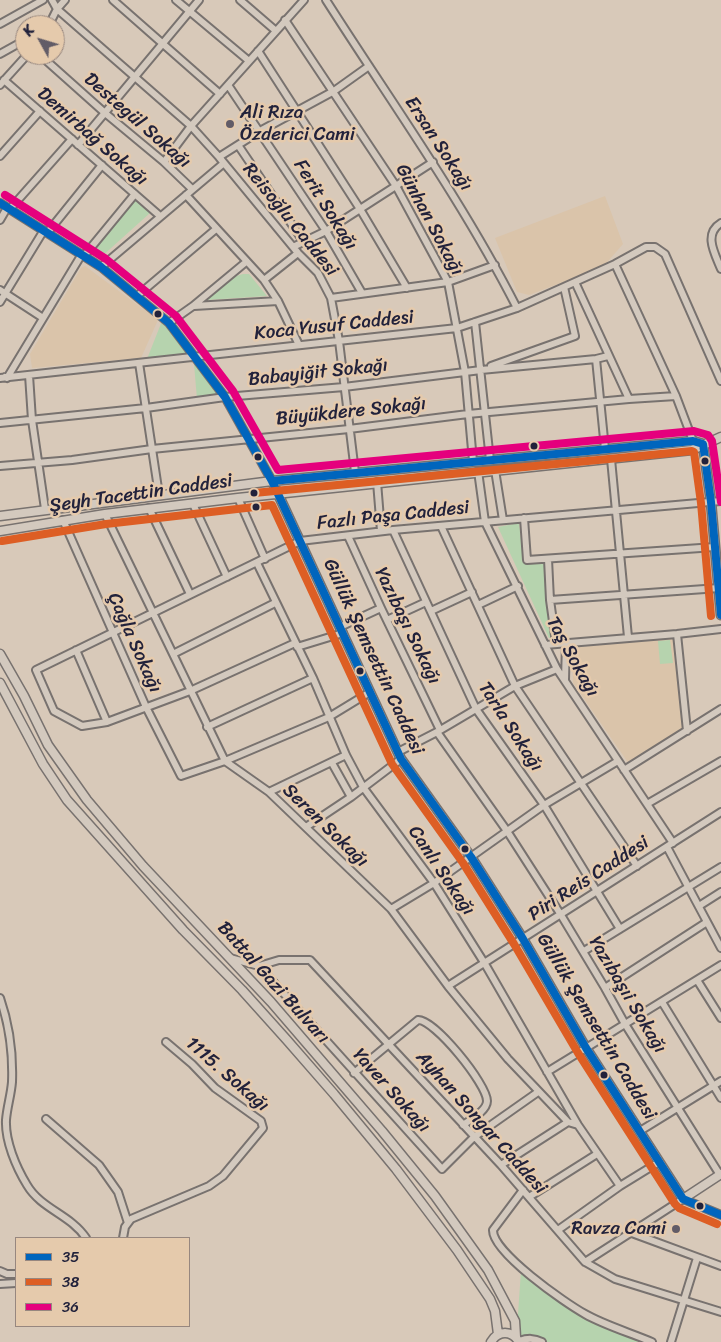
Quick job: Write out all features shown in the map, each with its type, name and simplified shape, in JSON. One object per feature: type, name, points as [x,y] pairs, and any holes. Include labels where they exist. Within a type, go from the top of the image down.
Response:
[{"type":"street","points":[[0,24],[43,0]]},
{"type":"street","name":"Reisoğlu Caddesi","points":[[52,0],[57,9],[191,126],[296,250],[318,273],[331,298],[339,341],[356,472]]},
{"type":"street","points":[[54,15],[65,0]]},
{"type":"street","points":[[113,0],[220,94]]},
{"type":"street","points":[[176,0],[249,61]]},
{"type":"street","points":[[78,144],[199,0]]},
{"type":"street","points":[[240,0],[276,31]]},
{"type":"street","points":[[164,162],[191,126],[304,0]]},
{"type":"street","name":"Ersan Sokağı","points":[[326,0],[433,162],[495,265],[517,308]]},
{"type":"street","name":"Günhan Sokağı","points":[[286,20],[396,186],[448,282],[465,372],[473,461]]},
{"type":"street","points":[[0,54],[15,46]]},
{"type":"street","points":[[258,51],[360,209],[407,288]]},
{"type":"street","points":[[2,83],[17,65]]},
{"type":"street","name":"Destegül Sokağı","points":[[51,65],[164,162],[192,189]]},
{"type":"street","points":[[101,266],[186,195],[238,145],[334,91],[368,66]]},
{"type":"street","name":"Demirbağ Sokağı","points":[[2,83],[40,111],[160,216]]},
{"type":"street","name":"Ferit Sokağı","points":[[228,85],[326,231],[362,294]]},
{"type":"street","points":[[0,156],[40,111]]},
{"type":"street","points":[[0,220],[72,139]]},
{"type":"street","points":[[238,145],[303,241]]},
{"type":"street","points":[[264,280],[303,241],[326,231],[433,162]]},
{"type":"street","points":[[0,302],[3,292],[46,231],[102,165]]},
{"type":"street","points":[[2,376],[43,318],[83,255],[135,194]]},
{"type":"street","points":[[186,195],[264,280],[278,300],[300,345]]},
{"type":"street","points":[[0,203],[101,266],[170,323],[225,397],[272,481]]},
{"type":"street","points":[[721,223],[711,236],[713,249],[721,269]]},
{"type":"street","points":[[137,296],[216,229]]},
{"type":"street","name":"Koca Yusuf Caddesi","points":[[2,376],[29,375],[457,328],[517,308],[615,264],[646,247],[655,247],[665,254],[721,381]]},
{"type":"street","points":[[170,323],[246,262]]},
{"type":"street","points":[[615,264],[676,396],[693,441]]},
{"type":"street","points":[[331,298],[448,282],[495,265]]},
{"type":"street","points":[[574,282],[629,399]]},
{"type":"street","points":[[481,370],[575,336],[564,287]]},
{"type":"street","points":[[3,292],[43,318]]},
{"type":"street","points":[[193,306],[278,300]]},
{"type":"street","points":[[475,322],[490,460]]},
{"type":"street","name":"Babayiğit Sokağı","points":[[0,423],[146,408],[225,397],[344,387],[481,370],[596,359],[608,356]]},
{"type":"street","points":[[596,359],[605,449]]},
{"type":"street","points":[[139,363],[159,495]]},
{"type":"street","points":[[29,375],[32,420],[45,509]]},
{"type":"street","name":"Büyükdere Sokağı","points":[[0,466],[72,460],[152,448],[349,429],[485,412],[676,396]]},
{"type":"street","name":"Şeyh Tacettin Caddesi","points":[[0,531],[149,508],[478,471],[692,450],[721,437]]},
{"type":"street","name":"Şeyh Tacettin Caddesi","points":[[0,516],[356,472],[693,441],[703,444]]},
{"type":"street","points":[[703,444],[711,502],[721,615]]},
{"type":"street","points":[[611,459],[628,638]]},
{"type":"street","points":[[495,470],[503,520]]},
{"type":"street","name":"Taş Sokağı","points":[[478,471],[486,522],[557,669],[647,804],[670,845],[689,887],[721,948]]},
{"type":"street","name":"Güllük Şemsettin Caddesi","points":[[272,481],[400,756],[471,857],[523,939],[586,1048],[683,1199]]},
{"type":"street","points":[[377,482],[381,532]]},
{"type":"street","points":[[238,498],[266,559]]},
{"type":"street","name":"Fazlı Paşa Caddesi","points":[[108,722],[82,726],[54,711],[36,670],[300,542],[394,530],[721,501]]},
{"type":"street","points":[[193,504],[227,577]]},
{"type":"street","points":[[149,508],[190,594]]},
{"type":"street","name":"Seren Sokağı","points":[[105,514],[225,761],[269,792],[391,910],[448,986],[508,1059],[568,1122],[578,1125]]},
{"type":"street","points":[[524,518],[528,560],[715,547]]},
{"type":"street","name":"Çağla Sokağı","points":[[63,520],[146,707],[181,776],[225,761]]},
{"type":"street","points":[[441,526],[515,686],[638,866]]},
{"type":"street","name":"Tarla Sokağı","points":[[394,530],[476,709],[544,805],[620,929]]},
{"type":"street","name":"Yazıbaşı Sokağı","points":[[348,536],[439,731],[507,831]]},
{"type":"street","points":[[548,559],[550,600],[556,643]]},
{"type":"street","name":"Canlı Sokağı","points":[[257,564],[313,678],[346,755],[363,787],[434,883],[485,964],[578,1125],[620,1186]]},
{"type":"street","points":[[478,605],[518,586]]},
{"type":"street","points":[[550,600],[718,588]]},
{"type":"street","points":[[430,610],[472,592]]},
{"type":"street","points":[[387,620],[426,602]]},
{"type":"street","points":[[173,654],[275,603]]},
{"type":"street","points":[[76,650],[108,722],[190,691],[296,645],[341,630],[381,608]]},
{"type":"street","points":[[546,644],[721,629]]},
{"type":"street","points":[[677,634],[687,731]]},
{"type":"street","points":[[565,681],[566,642]]},
{"type":"street","name":"Battal Gazi Bulvarı","points":[[0,654],[24,696],[48,745],[72,780],[143,866],[271,1002],[435,1196],[488,1270],[515,1321],[518,1340]]},
{"type":"street","points":[[306,828],[351,797],[400,756],[439,731],[515,686],[557,669]]},
{"type":"street","points":[[207,727],[313,678]]},
{"type":"street","name":"Battal Gazi Bulvarı","points":[[0,683],[43,764],[67,800],[183,930],[242,990],[286,1039],[396,1169],[490,1298],[495,1311],[498,1334]]},
{"type":"street","points":[[225,761],[329,717],[370,692]]},
{"type":"street","points":[[624,770],[721,709]]},
{"type":"street","points":[[269,792],[346,755]]},
{"type":"street","points":[[391,910],[434,883],[544,805],[618,761]]},
{"type":"street","points":[[647,804],[721,761]]},
{"type":"street","points":[[332,763],[351,797]]},
{"type":"street","name":"Piri Reis Caddesi","points":[[448,986],[721,812]]},
{"type":"street","name":"Yazıbaşıi Sokağı","points":[[507,831],[584,951],[625,1024],[720,1175]]},
{"type":"street","points":[[584,951],[721,867]]},
{"type":"street","points":[[699,906],[721,892]]},
{"type":"street","points":[[605,988],[707,922]]},
{"type":"street","name":"Ayhan Songar Caddesi","points":[[229,958],[259,966],[279,960],[310,960],[501,1165],[586,1262],[615,1279],[721,1312]]},
{"type":"street","points":[[547,1072],[721,965]]},
{"type":"street","name":"Yaver Sokağı","points":[[259,966],[442,1169],[474,1137]]},
{"type":"street","points":[[697,980],[721,1018]]},
{"type":"street","points":[[0,998],[8,1029],[12,1081],[6,1129],[18,1167],[27,1186],[43,1204],[74,1225],[85,1237]]},
{"type":"street","points":[[662,1002],[721,1098]]},
{"type":"street","points":[[354,1073],[420,1019],[432,1026],[454,1049],[474,1074],[486,1097],[484,1107],[463,1125]]},
{"type":"street","name":"1115. Sokağı","points":[[128,1222],[135,1217],[209,1186],[223,1176],[263,1128],[261,1121],[215,1088],[192,1064],[166,1042]]},
{"type":"street","points":[[640,1131],[721,1081]]},
{"type":"street","points":[[474,1137],[538,1092]]},
{"type":"street","points":[[46,1119],[99,1165],[118,1192],[128,1222],[123,1237]]},
{"type":"street","points":[[501,1165],[568,1122]]},
{"type":"street","points":[[529,1197],[597,1154]]},
{"type":"street","points":[[558,1230],[620,1186],[659,1162]]},
{"type":"street","points":[[586,1262],[629,1232],[720,1175]]},
{"type":"street","points":[[523,1190],[493,1230],[494,1238],[514,1262],[537,1281],[586,1315],[652,1342]]},
{"type":"street","points":[[683,1199],[721,1215]]},
{"type":"street","points":[[713,1211],[721,1205]]},
{"type":"street","points":[[629,1232],[721,1266]]},
{"type":"street","points":[[671,1342],[697,1258]]},
{"type":"street","points":[[0,1271],[7,1274],[15,1274]]},
{"type":"street","points":[[0,1284],[15,1284]]},
{"type":"street","points":[[491,1342],[498,1334],[507,1332],[518,1340],[535,1339],[542,1342]]},
{"type":"shaded area","points":[[605,196],[623,244],[603,267],[529,295],[517,292],[495,238]]},
{"type":"shaded area","points":[[85,266],[158,320],[141,358],[32,368],[30,354],[81,268]]},
{"type":"shaded area","points":[[674,637],[684,729],[629,764],[573,683],[572,648]]},
{"type":"green space","points":[[135,200],[150,213],[100,258],[93,251]]},
{"type":"green space","points":[[249,274],[267,296],[207,300],[236,276]]},
{"type":"green space","points":[[162,321],[171,327],[192,354],[147,359]]},
{"type":"green space","points":[[194,364],[197,365],[220,394],[197,399]]},
{"type":"green space","points":[[519,523],[524,564],[544,564],[552,638],[549,638],[498,527]]},
{"type":"green space","points":[[670,640],[673,663],[660,664],[658,641]]},
{"type":"green space","points":[[521,1271],[563,1304],[594,1322],[647,1342],[516,1342]]},
{"type":"transit line","name":"36","points":[[5,195],[106,259],[176,316],[233,391],[278,470],[694,431],[708,435],[712,441],[721,502]]},
{"type":"transit line","name":"35","points":[[0,203],[101,267],[169,323],[225,397],[272,481],[401,759],[471,857],[523,939],[586,1048],[683,1199],[721,1215]]},
{"type":"transit line","name":"35","points":[[272,481],[693,441],[703,444],[711,502],[721,615]]},
{"type":"transit line","name":"38","points":[[254,493],[692,451],[694,452],[701,503],[711,616]]},
{"type":"transit line","name":"38","points":[[2,541],[106,524],[272,505],[392,764],[463,863],[514,944],[578,1053],[675,1204],[679,1208],[717,1224]]},
{"type":"place","name":"Ali Rıza Özderici Cami","points":[[230,124]]},
{"type":"place","name":"Ravza Cami","points":[[676,1229]]}]
